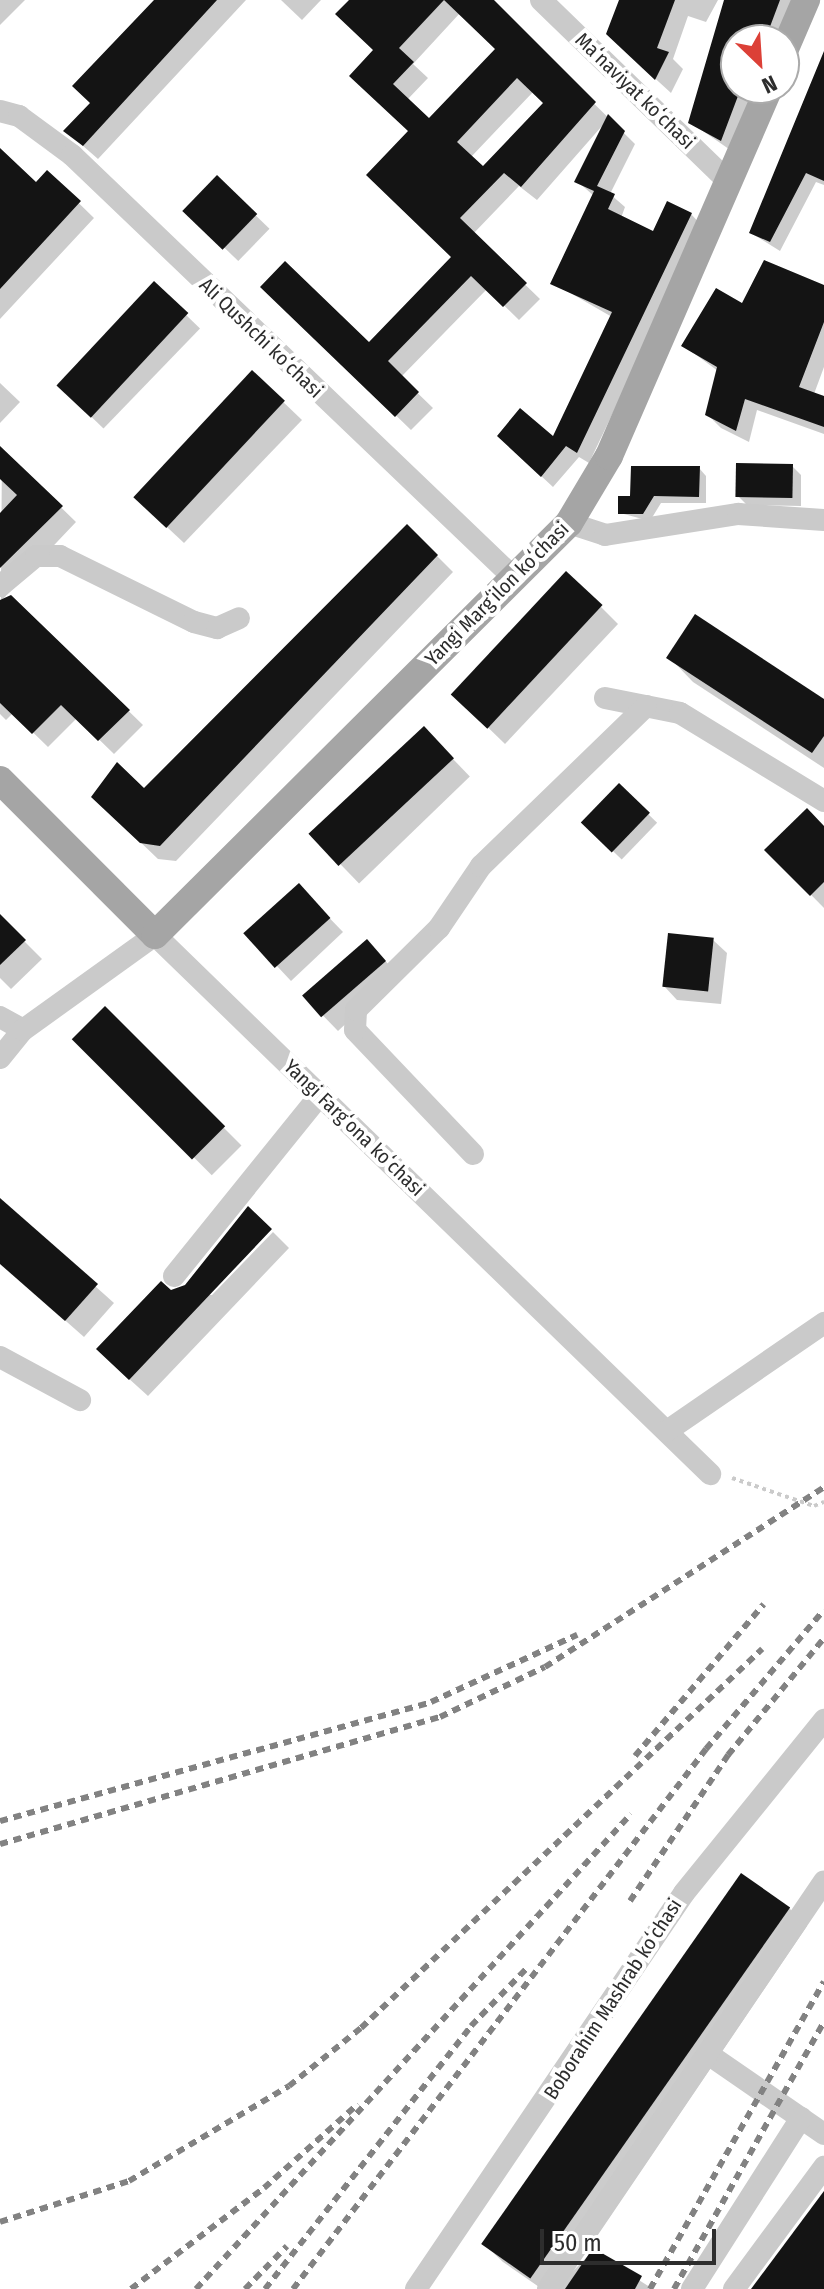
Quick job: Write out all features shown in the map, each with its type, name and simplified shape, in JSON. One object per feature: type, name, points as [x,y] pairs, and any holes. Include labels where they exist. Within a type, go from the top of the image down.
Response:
[{"type":"main road","points":[[796,24],[806,0]]},
{"type":"main road","name":"Yangi Margʻilon koʻchasi","points":[[155,935],[569,523],[609,456],[762,104]]},
{"type":"main road","name":"Yangi Fargʻona koʻchasi","points":[[0,780],[155,935]]},
{"type":"street","name":"Maʻnaviyat koʻchasi","points":[[541,0],[729,182]]},
{"type":"street","name":"Ali Qushchi koʻchasi","points":[[0,111],[19,116],[72,155],[514,578]]},
{"type":"street","points":[[569,523],[605,535],[738,514],[824,520]]},
{"type":"street","points":[[0,586],[36,556],[60,556],[194,622],[217,628],[239,618]]},
{"type":"street","points":[[605,698],[680,713],[824,801]]},
{"type":"street","points":[[473,1154],[355,1030],[356,1010],[439,928],[481,866],[646,706]]},
{"type":"street","points":[[0,1058],[23,1030],[155,935]]},
{"type":"street","name":"Yangi Fargʻona koʻchasi","points":[[155,935],[710,1474]]},
{"type":"street","points":[[0,1017],[23,1030]]},
{"type":"street","points":[[174,1276],[320,1095]]},
{"type":"street","points":[[667,1431],[824,1323]]},
{"type":"street","points":[[0,1357],[80,1400]]},
{"type":"street","name":"Boborahim Mashrab koʻchasi","points":[[416,2289],[684,1893],[824,1720]]},
{"type":"street","points":[[548,2289],[824,1882]]},
{"type":"street","points":[[708,2054],[824,2134]]},
{"type":"street","points":[[692,2289],[801,2118]]},
{"type":"street","points":[[734,2289],[824,2167]]},
{"type":"path","points":[[710,1474],[765,1484],[814,1506],[824,1502]]},
{"type":"building","points":[[154,0],[217,0],[83,146],[63,131],[90,103],[72,86]]},
{"type":"building","points":[[349,0],[444,0],[494,0],[596,102],[521,187],[504,173],[460,218],[527,283],[503,307],[471,276],[388,361],[419,392],[395,417],[260,287],[285,261],[369,342],[451,257],[366,175],[408,131],[349,76],[373,50],[335,14]],"holes":[[[444,0],[495,49],[429,118],[393,84],[414,62],[399,48]],[[517,78],[543,103],[483,166],[457,142]]]},
{"type":"building","points":[[619,0],[675,0],[657,48],[669,52],[655,80],[606,34]]},
{"type":"building","points":[[724,0],[780,0],[771,24],[720,24],[720,104],[735,104],[721,141],[688,123]]},
{"type":"building","points":[[824,51],[824,181],[806,173],[770,242],[749,233]]},
{"type":"building","points":[[608,114],[625,131],[597,186],[615,194],[608,209],[653,231],[667,201],[692,213],[577,453],[566,446],[541,477],[497,436],[520,408],[553,436],[612,312],[550,284],[594,191],[574,182]]},
{"type":"building","points":[[0,148],[36,182],[47,170],[81,201],[0,289]]},
{"type":"building","points":[[217,175],[257,214],[223,250],[182,211]]},
{"type":"building","points":[[764,260],[824,285],[824,322],[799,387],[824,396],[824,427],[745,399],[736,431],[705,415],[717,367],[681,346],[716,288],[742,303]]},
{"type":"building","points":[[154,281],[188,313],[91,418],[56,386]]},
{"type":"building","points":[[252,370],[285,401],[166,528],[133,497]]},
{"type":"building","points":[[0,446],[63,506],[0,568],[0,513],[17,495],[0,479]]},
{"type":"building","points":[[736,463],[793,464],[792,498],[735,497]]},
{"type":"building","points":[[631,466],[700,466],[699,497],[654,496],[643,514],[618,514],[618,496],[630,496]]},
{"type":"building","points":[[407,524],[438,555],[160,846],[140,843],[91,797],[117,762],[144,788]]},
{"type":"building","points":[[566,571],[603,605],[487,729],[451,695]]},
{"type":"building","points":[[11,595],[130,710],[98,741],[61,705],[32,734],[0,703],[0,600]]},
{"type":"building","points":[[695,614],[824,699],[824,736],[812,753],[666,658]]},
{"type":"building","points":[[424,726],[454,758],[338,866],[308,834]]},
{"type":"building","points":[[619,783],[650,813],[612,852],[581,823]]},
{"type":"building","points":[[807,808],[824,826],[824,882],[810,896],[764,850]]},
{"type":"building","points":[[299,883],[330,918],[275,968],[243,933]]},
{"type":"building","points":[[0,914],[26,940],[0,965]]},
{"type":"building","points":[[668,933],[714,938],[708,992],[662,987]]},
{"type":"building","points":[[367,939],[386,961],[321,1017],[302,995]]},
{"type":"building","points":[[105,1006],[225,1126],[192,1159],[72,1039]]},
{"type":"building","points":[[0,1198],[98,1284],[65,1321],[0,1264]]},
{"type":"building","points":[[248,1206],[272,1229],[129,1380],[96,1349],[161,1281],[171,1290],[185,1285]]},
{"type":"building","points":[[741,1873],[790,1907],[530,2278],[481,2244]]},
{"type":"building","points":[[824,2191],[824,2289],[751,2289]]},
{"type":"building","points":[[593,2248],[642,2276],[635,2289],[565,2289]]},
{"type":"railway","points":[[0,1844],[440,1717],[545,1667],[824,1487]]},
{"type":"railway","points":[[635,1756],[764,1604]]},
{"type":"railway","points":[[293,2289],[706,1749],[824,1610]]},
{"type":"railway","points":[[0,1821],[431,1702],[577,1635]]},
{"type":"railway","points":[[630,1901],[728,1755],[824,1638]]},
{"type":"railway","points":[[0,2222],[129,2181],[289,2086],[361,2028],[762,1649]]},
{"type":"railway","points":[[196,2289],[631,1814]]},
{"type":"railway","points":[[265,2289],[471,2026],[527,1968]]},
{"type":"railway","points":[[650,2289],[824,1982]]},
{"type":"railway","points":[[674,2289],[824,2022]]},
{"type":"railway","points":[[131,2289],[264,2188],[358,2104]]},
{"type":"railway","points":[[245,2289],[287,2246]]}]
